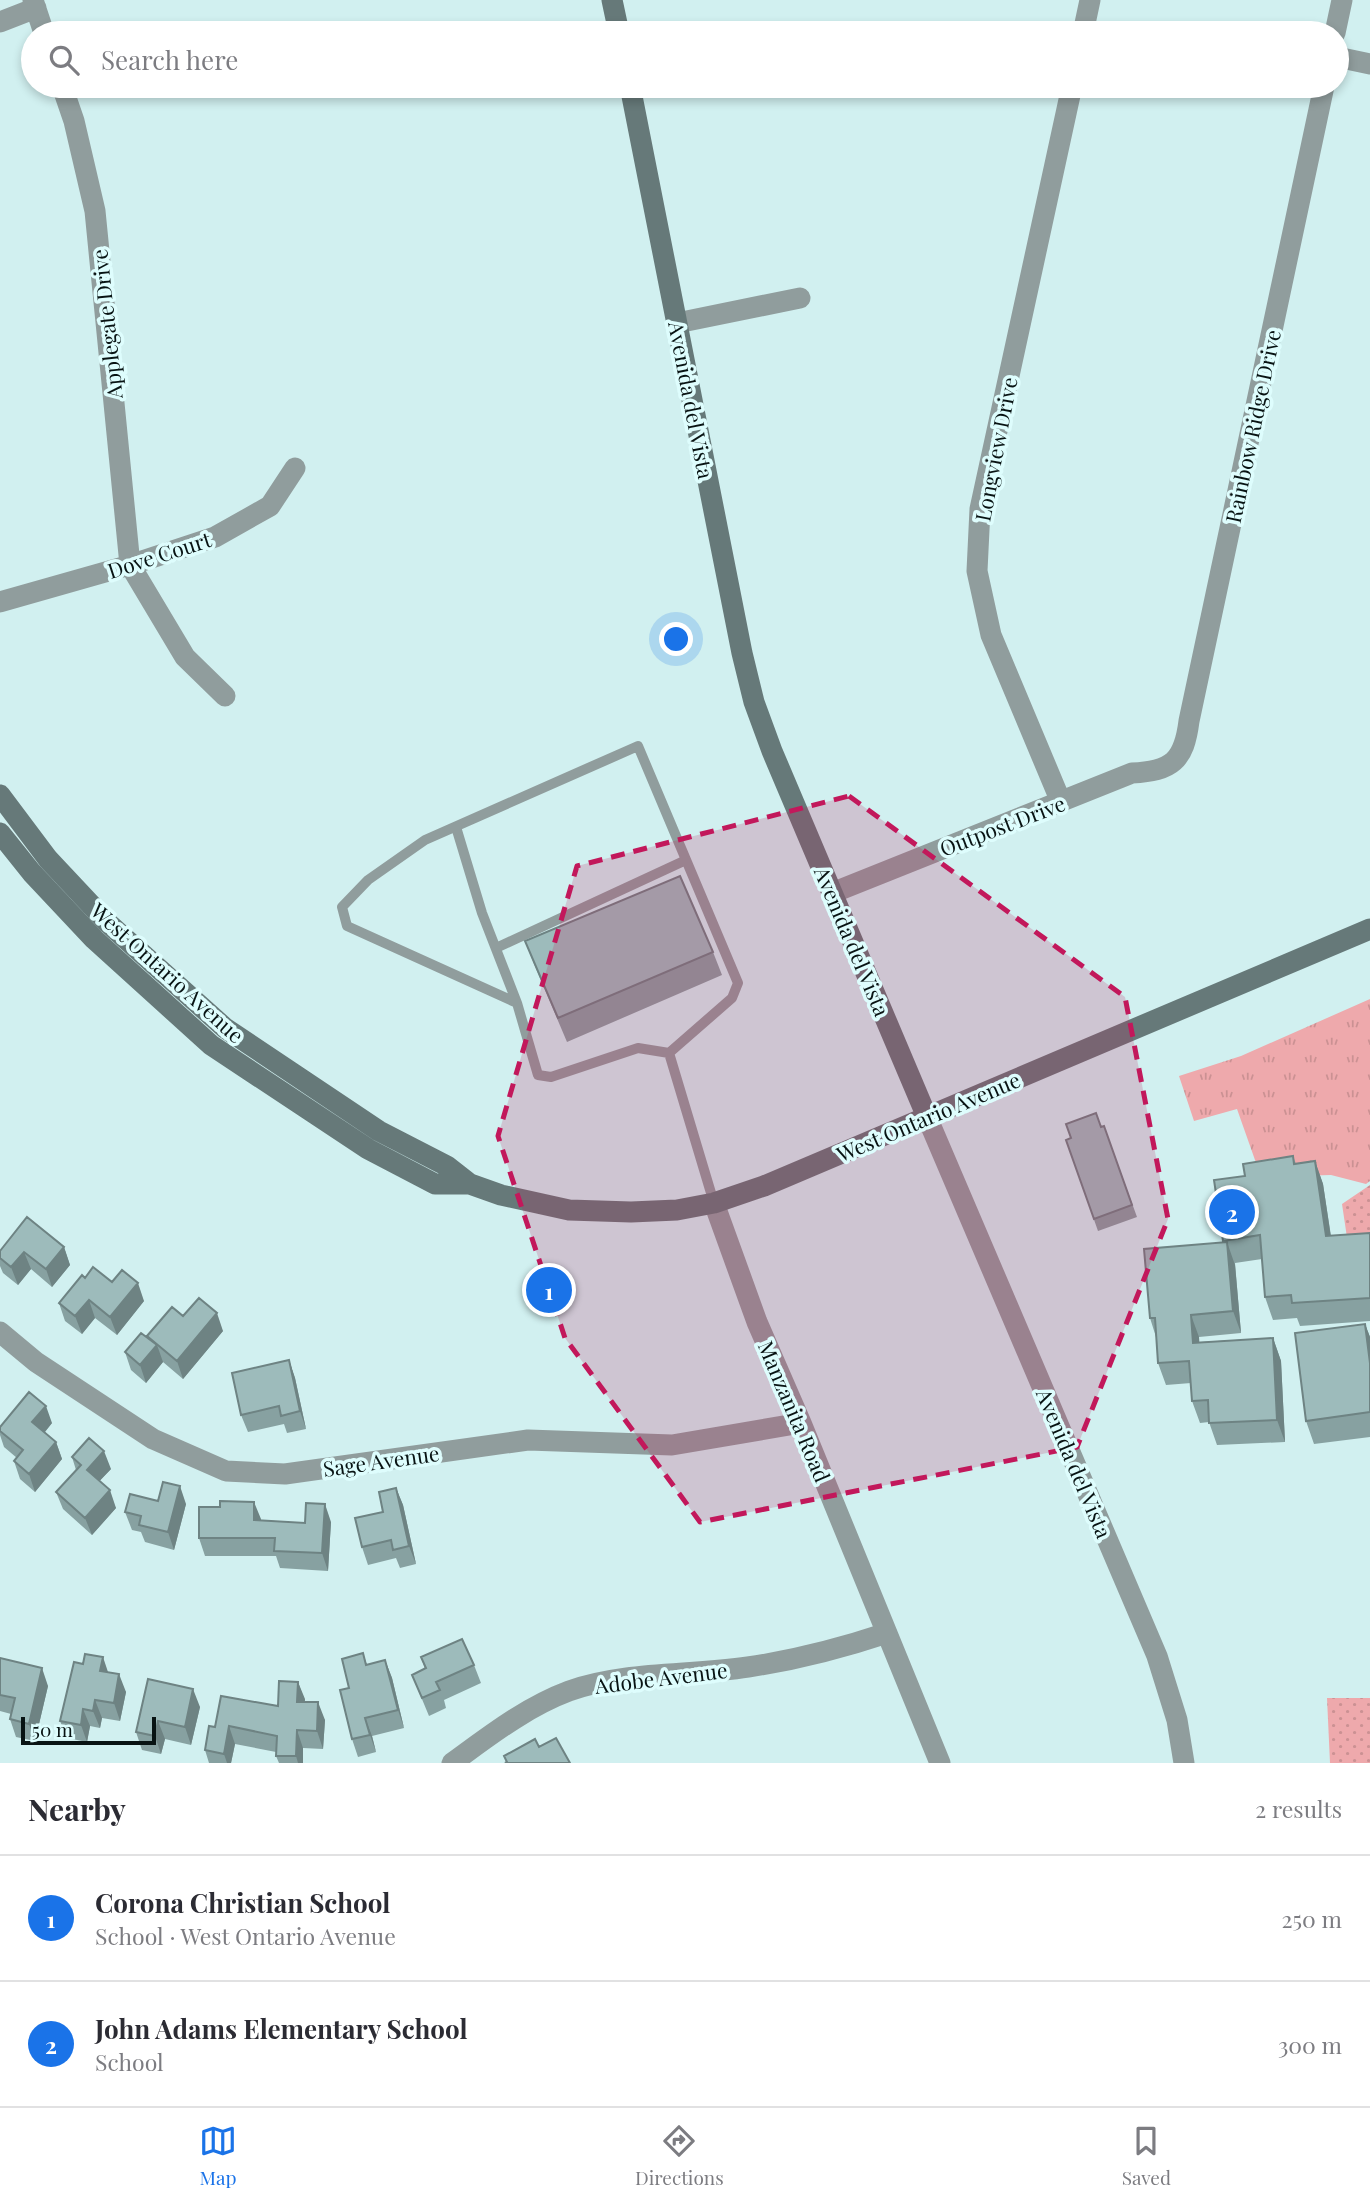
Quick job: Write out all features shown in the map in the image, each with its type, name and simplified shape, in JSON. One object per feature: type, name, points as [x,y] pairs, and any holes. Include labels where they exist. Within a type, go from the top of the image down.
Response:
[{"type":"main road","points":[[612,0],[616,21]]},
{"type":"main road","name":"Avenida del Vista","points":[[632,98],[712,510],[754,702],[927,1117]]},
{"type":"main road","name":"West Ontario Avenue","points":[[0,795],[48,859],[109,924],[225,1028],[379,1131],[447,1166],[470,1185]]},
{"type":"main road","name":"West Ontario Avenue","points":[[0,833],[32,873],[93,939],[211,1045],[368,1149],[435,1184],[470,1185],[500,1195],[569,1210],[677,1210],[714,1203],[764,1186],[1370,929]]},
{"type":"street","points":[[1086,21],[1090,0]]},
{"type":"street","points":[[1338,21],[1342,0]]},
{"type":"street","points":[[0,22],[34,4],[40,21]]},
{"type":"street","points":[[1349,60],[1370,64]]},
{"type":"street","name":"Applegate Drive","points":[[66,98],[95,211],[130,565]]},
{"type":"street","name":"Longview Drive","points":[[1061,802],[991,635],[977,571],[980,509],[1069,98]]},
{"type":"street","name":"Rainbow Ridge Drive","points":[[1173,762],[1186,744],[1321,98]]},
{"type":"street","points":[[677,323],[800,298]]},
{"type":"street","name":"Dove Court","points":[[0,602],[130,565],[215,537],[270,506],[295,468]]},
{"type":"street","points":[[130,565],[186,657],[225,696]]},
{"type":"street","name":"Outpost Drive","points":[[832,892],[1132,773],[1154,772],[1173,762]]},
{"type":"street","name":"Avenida del Vista","points":[[927,1117],[1157,1656],[1177,1720],[1184,1763]]},
{"type":"street","name":"Manzanita Road","points":[[714,1203],[757,1322],[940,1763]]},
{"type":"street","name":"Sage Avenue","points":[[0,1332],[36,1362],[153,1439],[226,1471],[285,1474],[528,1440],[671,1445],[801,1423]]},
{"type":"street","name":"Adobe Avenue","points":[[452,1763],[539,1703],[571,1690],[605,1681],[747,1667],[832,1651],[887,1633]]},
{"type":"lane","points":[[456,827],[482,913],[517,1003],[538,1075],[551,1077],[638,1048],[669,1053],[732,998],[738,983],[638,746],[425,840],[368,880],[342,907],[347,926],[517,1003]]},
{"type":"lane","points":[[496,948],[686,860]]},
{"type":"lane","name":"Manzanita Road","points":[[669,1053],[714,1203]]},
{"type":"highlighted area","points":[[849,796],[1125,997],[1168,1219],[1077,1447],[700,1522],[565,1338],[498,1136],[577,866]]},
{"type":"green space","points":[[1370,999],[1370,1181],[1366,1184],[1331,1175],[1261,1177],[1237,1109],[1194,1121],[1179,1076],[1241,1056]]},
{"type":"green space","points":[[1370,1185],[1370,1249],[1349,1251],[1342,1204]]},
{"type":"green space","points":[[1327,1698],[1370,1698],[1370,1763],[1330,1763]]},
{"type":"building","points":[[680,876],[713,952],[558,1018],[525,941]]},
{"type":"building","points":[[1096,1113],[1101,1127],[1104,1126],[1132,1205],[1094,1219],[1066,1140],[1071,1138],[1066,1124]]},
{"type":"building","points":[[1293,1156],[1294,1164],[1315,1161],[1326,1236],[1370,1233],[1370,1298],[1292,1303],[1291,1295],[1265,1297],[1260,1235],[1223,1241],[1214,1180],[1245,1176],[1243,1164]]},
{"type":"building","points":[[27,1217],[64,1247],[46,1269],[24,1252],[11,1267],[0,1258],[0,1251]]},
{"type":"building","points":[[1227,1242],[1233,1311],[1191,1315],[1193,1343],[1273,1338],[1277,1420],[1209,1423],[1208,1400],[1192,1401],[1189,1361],[1158,1363],[1155,1318],[1150,1318],[1144,1249]]},
{"type":"building","points":[[93,1267],[112,1282],[122,1270],[138,1283],[110,1317],[89,1300],[75,1316],[59,1303],[82,1275],[85,1278]]},
{"type":"building","points":[[199,1298],[217,1313],[177,1361],[147,1336],[172,1307],[183,1316]]},
{"type":"building","points":[[1365,1324],[1370,1363],[1370,1412],[1306,1421],[1295,1333]]},
{"type":"building","points":[[141,1333],[157,1345],[140,1365],[125,1352]]},
{"type":"building","points":[[289,1360],[300,1411],[281,1416],[279,1406],[241,1415],[232,1373]]},
{"type":"building","points":[[29,1392],[46,1406],[32,1422],[56,1442],[29,1474],[14,1461],[23,1450],[0,1431],[0,1427]]},
{"type":"building","points":[[89,1438],[104,1451],[87,1470],[110,1490],[85,1518],[56,1492],[81,1465],[72,1457]]},
{"type":"building","points":[[163,1482],[180,1486],[168,1532],[139,1525],[141,1516],[125,1512],[130,1494],[158,1501]]},
{"type":"building","points":[[396,1488],[409,1546],[393,1550],[391,1540],[362,1547],[355,1518],[383,1512],[379,1492]]},
{"type":"building","points":[[220,1501],[254,1502],[254,1520],[305,1523],[306,1503],[325,1504],[322,1553],[274,1551],[275,1538],[199,1538],[199,1507],[220,1507]]},
{"type":"building","points":[[462,1639],[474,1665],[436,1682],[440,1690],[422,1698],[412,1675],[426,1668],[421,1657]]},
{"type":"building","points":[[363,1653],[366,1665],[385,1660],[398,1710],[365,1718],[370,1735],[352,1739],[340,1690],[349,1688],[342,1659]]},
{"type":"building","points":[[85,1654],[103,1657],[100,1671],[119,1674],[114,1703],[95,1700],[93,1711],[83,1709],[81,1725],[60,1721],[74,1662],[83,1664]]},
{"type":"building","points":[[0,1658],[42,1668],[29,1724],[10,1719],[15,1698],[0,1695]]},
{"type":"building","points":[[148,1679],[193,1689],[185,1727],[158,1721],[155,1736],[136,1732]]},
{"type":"building","points":[[279,1681],[298,1682],[297,1702],[318,1702],[317,1731],[297,1730],[296,1756],[276,1756],[277,1736],[229,1726],[224,1754],[205,1750],[209,1726],[215,1727],[221,1696],[278,1706]]},
{"type":"building","points":[[556,1738],[570,1763],[505,1763],[507,1762],[504,1756],[535,1739],[539,1747]]},
{"type":"place","name":"John Adams Elementary School","points":[[1232,1212]]},
{"type":"place","name":"Corona Christian School","points":[[549,1290]]}]
